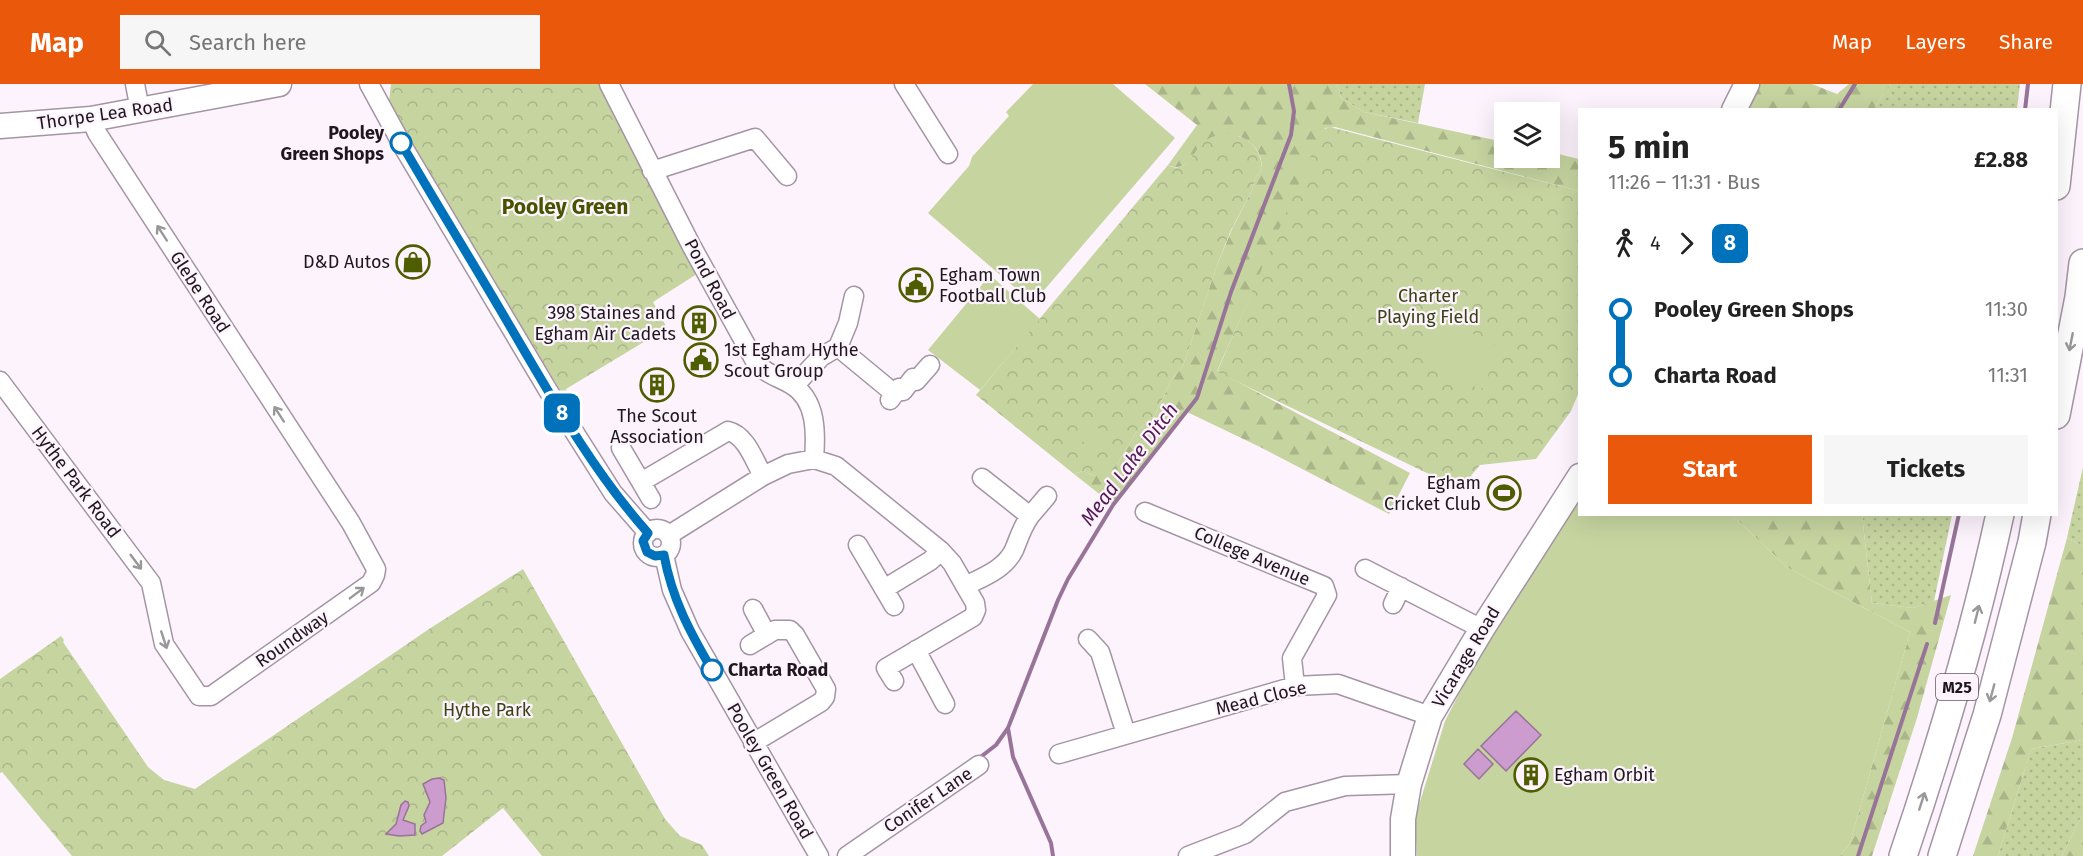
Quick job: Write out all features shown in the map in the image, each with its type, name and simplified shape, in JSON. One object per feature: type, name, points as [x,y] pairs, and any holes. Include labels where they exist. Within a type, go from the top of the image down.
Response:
[{"type":"highway","points":[[2058,167],[2067,84]]},
{"type":"highway","points":[[2058,405],[2079,297],[2083,263]]},
{"type":"highway","name":"M25","points":[[1903,856],[1962,669],[2000,516]]},
{"type":"highway","name":"M25","points":[[1942,856],[1987,715],[2037,516]]},
{"type":"main road","name":"Thorpe Lea Road","points":[[0,126],[91,119],[279,84]]},
{"type":"main road","points":[[1735,108],[1747,84]]},
{"type":"main road","name":"Vicarage Road","points":[[1403,856],[1403,819],[1409,784],[1430,716],[1482,629],[1578,479]]},
{"type":"street","points":[[135,84],[140,110]]},
{"type":"street","points":[[369,84],[405,150],[549,392],[613,493],[648,533]]},
{"type":"street","name":"Pond Road","points":[[609,84],[652,171],[756,363],[768,375],[794,386]]},
{"type":"street","points":[[904,84],[948,154]]},
{"type":"street","name":"Glebe Road","points":[[91,119],[97,133],[311,463]]},
{"type":"street","points":[[652,171],[756,138],[787,176]]},
{"type":"street","points":[[814,459],[816,434],[814,420],[803,396],[794,386],[821,357],[838,347],[848,323],[854,296]]},
{"type":"street","points":[[838,347],[892,397],[899,388],[903,391],[913,378],[916,381],[930,365]]},
{"type":"street","name":"Hythe Park Road","points":[[0,381],[151,583]]},
{"type":"street","points":[[641,482],[728,431],[737,433],[743,440],[763,476]]},
{"type":"street","points":[[621,448],[651,499]]},
{"type":"street","points":[[664,555],[655,556],[647,552],[643,541],[648,533],[660,529],[669,535],[763,476],[788,464],[814,459],[836,466],[941,551],[952,563],[975,603],[976,610],[973,617],[886,668],[894,681]]},
{"type":"street","name":"Roundway","points":[[151,583],[164,644],[195,693],[204,697],[211,696],[244,674],[362,590],[371,583],[376,569],[351,523],[311,463]]},
{"type":"street","points":[[982,478],[1030,516]]},
{"type":"street","points":[[965,586],[1005,563],[1013,551],[1020,531],[1047,496]]},
{"type":"street","name":"College Avenue","points":[[1145,512],[1324,586],[1327,595],[1292,658],[1295,686]]},
{"type":"street","name":"Pooley Green Road","points":[[669,535],[671,546],[664,555],[672,590],[686,623],[819,856]]},
{"type":"street","points":[[858,545],[894,606]]},
{"type":"street","points":[[884,589],[930,561],[941,551]]},
{"type":"street","points":[[1365,569],[1397,596],[1482,629]]},
{"type":"street","points":[[753,609],[768,635]]},
{"type":"street","points":[[750,645],[782,629],[790,630],[826,689],[825,697],[821,702],[753,743]]},
{"type":"street","points":[[1088,639],[1100,652],[1126,734]]},
{"type":"street","points":[[915,650],[945,704]]},
{"type":"street","name":"Mead Close","points":[[1066,746],[1126,734],[1295,686],[1338,684],[1430,716]]},
{"type":"street","name":"Conifer Lane","points":[[847,856],[979,765]]},
{"type":"street","points":[[1188,856],[1245,834],[1285,802],[1345,786],[1409,784]]},
{"type":"green space","points":[[391,84],[601,84],[700,272],[653,302],[667,328],[566,389],[576,406],[573,408],[570,407],[412,143],[389,101]]},
{"type":"green space","points":[[1033,84],[1113,84],[1175,138],[1033,303],[928,213],[969,166],[972,157],[1009,116],[1006,112]]},
{"type":"green space","points":[[1145,84],[1337,84],[1341,98],[1364,112],[1494,140],[1494,168],[1560,168],[1560,154],[1578,159],[1578,191],[1335,127],[1325,128],[1217,371],[1410,473],[1389,514],[1185,411],[1112,504],[1074,474],[1083,471],[1095,476],[1118,463],[1137,431],[1155,415],[1172,379],[1183,366],[1216,268],[1255,179],[1262,169],[1261,158],[1256,149],[1239,136],[1198,148],[1193,157],[1182,166],[1168,165],[1197,125]]},
{"type":"green space","points":[[1337,84],[1425,84],[1418,123],[1364,112],[1341,98]]},
{"type":"green space","points":[[1758,84],[1812,84],[1837,94],[1849,84],[1890,84],[1875,108],[1746,108]]},
{"type":"green space","points":[[1890,84],[2020,84],[2017,108],[1875,108]]},
{"type":"green space","name":"Charter Playing Field","points":[[1330,127],[1578,191],[1578,394],[1571,411],[1536,459],[1480,465],[1460,489],[1217,372],[1322,130]]},
{"type":"green space","points":[[1230,133],[1253,145],[1259,155],[1262,169],[1231,230],[1183,366],[1172,379],[1155,415],[1137,431],[1118,463],[1108,474],[1095,476],[1083,471],[1074,474],[976,395],[1168,165],[1180,167],[1184,165],[1205,141]]},
{"type":"green space","points":[[990,275],[1040,319],[980,390],[928,350]]},
{"type":"green space","points":[[1437,316],[1501,348],[1481,390],[1417,356]]},
{"type":"green space","points":[[1085,420],[1101,430],[1091,447],[1074,436]]},
{"type":"green space","points":[[2083,467],[2083,546],[2067,538]]},
{"type":"green space","points":[[1578,503],[1578,516],[1733,516],[1788,568],[1910,632],[1850,843],[1840,856],[1417,856],[1415,818],[1445,721],[1490,634]]},
{"type":"green space","points":[[1733,516],[1862,516],[1872,603],[1913,608],[1951,595],[1917,718],[1872,856],[1840,856],[1850,843],[1910,632],[1788,568]]},
{"type":"green space","points":[[1862,516],[1952,516],[1934,601],[1913,608],[1872,603]]},
{"type":"green space","points":[[2067,538],[2083,546],[2083,740],[2031,749],[1998,856],[1973,856],[2012,738]]},
{"type":"green space","name":"Hythe Park","points":[[523,569],[665,819],[680,836],[702,845],[709,856],[542,856],[503,808],[442,856],[72,856],[2,772],[0,773],[0,679],[61,636],[148,767],[164,780],[195,789],[429,629]]},
{"type":"green space","points":[[2083,740],[2083,813],[2062,856],[1998,856],[2031,749]]},
{"type":"green space","points":[[2083,813],[2083,856],[2062,856]]},
{"type":"shaded area","points":[[1516,711],[1541,735],[1506,771],[1481,746]]},
{"type":"shaded area","points":[[1478,749],[1493,764],[1479,779],[1464,764]]},
{"type":"shaded area","points":[[439,778],[444,780],[446,798],[443,823],[422,834],[421,826],[426,822],[424,815],[430,802],[423,784]]},
{"type":"shaded area","points":[[405,801],[409,806],[403,820],[415,824],[415,835],[386,834],[396,824],[401,805]]},
{"type":"waterway","name":"Mead Lake Ditch","points":[[1053,856],[1051,843],[1013,757],[1008,728],[1068,579],[1113,505],[1197,398],[1231,292],[1291,135],[1294,111],[1289,84]]},
{"type":"waterway","points":[[1840,108],[1855,84]]},
{"type":"waterway","points":[[2025,108],[2028,84]]},
{"type":"waterway","points":[[1935,623],[1959,516]]},
{"type":"waterway","points":[[1858,856],[1927,644]]},
{"type":"waterway","points":[[978,759],[996,745],[1008,728]]},
{"type":"bus line","name":"8","points":[[401,143],[585,449],[613,493],[648,533],[643,541],[647,552],[655,556],[664,555],[672,590],[682,615],[712,670]]},
{"type":"place","name":"Pooley Green Shops","points":[[401,143]]},
{"type":"place","name":"D&D Autos","points":[[413,262]]},
{"type":"place","name":"Egham Town Football Club","points":[[916,285]]},
{"type":"place","name":"398 Staines and Egham Air Cadets","points":[[699,323]]},
{"type":"place","name":"1st Egham Hythe Scout Group","points":[[701,360]]},
{"type":"place","name":"The Scout Association","points":[[657,385]]},
{"type":"place","name":"Egham Cricket Club","points":[[1504,493]]},
{"type":"place","name":"Charta Road","points":[[712,670]]},
{"type":"place","name":"Egham Orbit","points":[[1531,775]]},
{"type":"district","name":"Pooley Green","points":[[565,207]]}]
